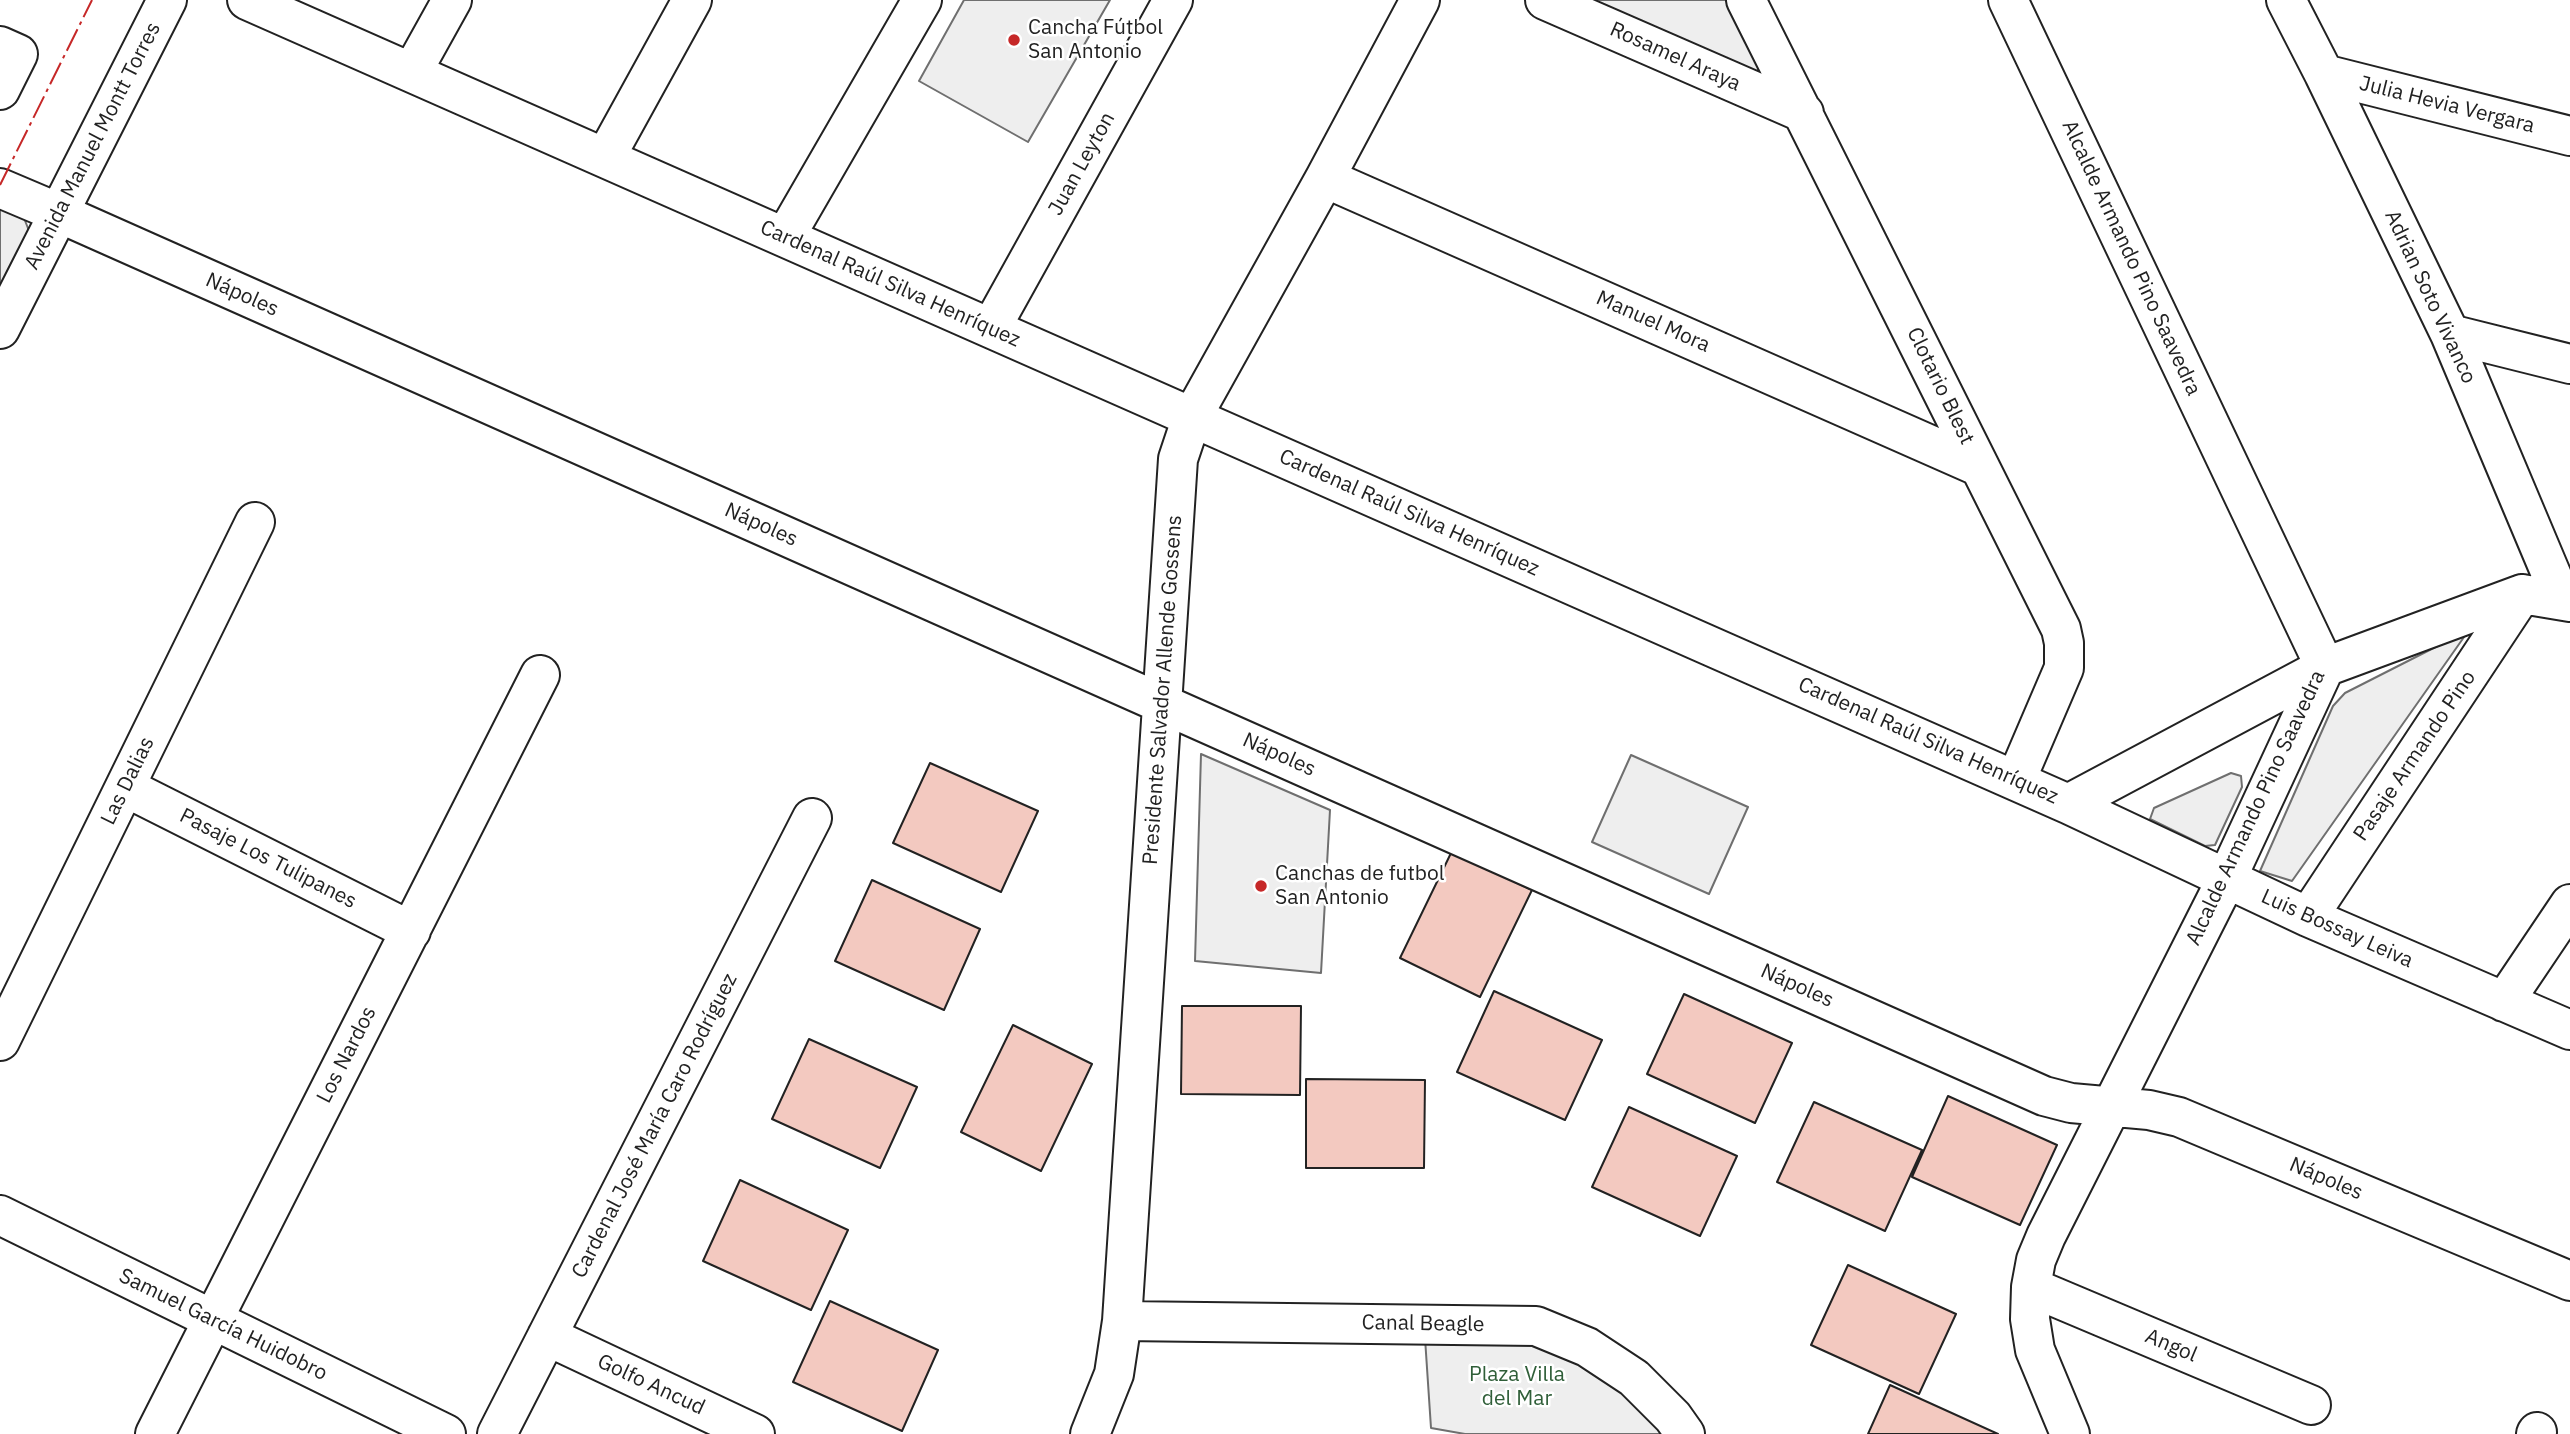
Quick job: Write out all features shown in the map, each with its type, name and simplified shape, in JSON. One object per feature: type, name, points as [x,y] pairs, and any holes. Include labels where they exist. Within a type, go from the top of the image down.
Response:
[{"type":"street","name":"Avenida Manuel Montt Torres","points":[[0,329],[167,0]]},
{"type":"street","name":"Cardenal Raúl Silva Henríquez","points":[[247,0],[2068,804],[2325,667],[2522,594],[2566,601]]},
{"type":"street","points":[[412,72],[452,0]]},
{"type":"street","points":[[605,158],[692,0]]},
{"type":"street","points":[[785,237],[922,0]]},
{"type":"street","name":"Juan Leyton","points":[[991,328],[1173,0]]},
{"type":"street","name":"Presidente Salvador Allende Gossens","points":[[1090,1434],[1114,1374],[1122,1321],[1178,459],[1192,417],[1420,0]]},
{"type":"street","name":"Rosamel Araya","points":[[1545,0],[1804,113]]},
{"type":"street","name":"Clotario Blest","points":[[1746,0],[2056,616],[2064,643],[2064,668],[2016,780]]},
{"type":"street","name":"Alcalde Armando Pino Saavedra","points":[[2008,0],[2325,667],[2226,880],[2036,1260],[2031,1287],[2030,1319],[2035,1350],[2070,1434]]},
{"type":"street","name":"Adrian Soto Vivanco","points":[[2286,0],[2450,334],[2566,601]]},
{"type":"street","points":[[0,90],[9,50]]},
{"type":"street","name":"Julia Hevia Vergara","points":[[2324,74],[2570,136]]},
{"type":"street","name":"Manuel Mora","points":[[1325,178],[1980,467]]},
{"type":"street","name":"Nápoles","points":[[0,188],[2044,1096],[2071,1103],[2149,1110],[2179,1117],[2570,1281]]},
{"type":"street","points":[[2450,334],[2570,364]]},
{"type":"street","name":"Las Dalias","points":[[0,1041],[256,522]]},
{"type":"street","name":"Pasaje Armando Pino","points":[[2308,917],[2522,594]]},
{"type":"street","name":"Los Nardos","points":[[155,1434],[540,675]]},
{"type":"street","name":"Pasaje Los Tulipanes","points":[[125,787],[411,931]]},
{"type":"street","name":"Luis Bossay Leiva","points":[[2068,804],[2308,917],[2570,1030]]},
{"type":"street","name":"Cardenal José María Caro Rodríguez","points":[[497,1434],[812,818]]},
{"type":"street","points":[[2504,1002],[2570,904]]},
{"type":"street","name":"Samuel García Huidobro","points":[[0,1215],[446,1434]]},
{"type":"street","name":"Angol","points":[[2031,1287],[2311,1405]]},
{"type":"street","name":"Canal Beagle","points":[[1122,1321],[1536,1326],[1587,1347],[1623,1370],[1654,1396],[1685,1434]]},
{"type":"street","name":"Golfo Ancud","points":[[547,1336],[755,1434]]},
{"type":"green space","name":"Cancha Fútbol San Antonio","points":[[964,0],[1110,0],[1028,142],[919,81]]},
{"type":"green space","points":[[1578,0],[1726,0],[1761,72],[1744,77]]},
{"type":"green space","points":[[0,206],[24,218],[31,236],[0,296]]},
{"type":"green space","points":[[2469,630],[2292,881],[2260,871],[2333,706],[2345,693]]},
{"type":"green space","name":"Canchas de futbol San Antonio","points":[[1201,754],[1330,810],[1321,973],[1195,961]]},
{"type":"green space","points":[[1631,755],[1748,807],[1709,894],[1592,842]]},
{"type":"green space","points":[[2231,773],[2241,776],[2242,787],[2215,845],[2205,846],[2150,819],[2154,808]]},
{"type":"green space","name":"Plaza Villa del Mar","points":[[1425,1338],[1519,1338],[1580,1356],[1635,1391],[1667,1434],[1465,1434],[1431,1428]]},
{"type":"building","points":[[930,763],[1038,811],[1001,892],[893,843]]},
{"type":"building","points":[[1452,851],[1532,890],[1480,997],[1400,958]]},
{"type":"building","points":[[872,880],[980,929],[944,1010],[835,961]]},
{"type":"building","points":[[1494,991],[1602,1040],[1565,1120],[1457,1072]]},
{"type":"building","points":[[1684,994],[1792,1043],[1755,1123],[1647,1074]]},
{"type":"building","points":[[1182,1006],[1301,1006],[1300,1095],[1181,1094]]},
{"type":"building","points":[[1013,1025],[1092,1064],[1041,1171],[961,1132]]},
{"type":"building","points":[[809,1039],[917,1087],[880,1168],[772,1119]]},
{"type":"building","points":[[1306,1079],[1425,1080],[1424,1168],[1306,1168]]},
{"type":"building","points":[[1948,1096],[2057,1145],[2020,1225],[1912,1177]]},
{"type":"building","points":[[1814,1102],[1922,1150],[1885,1231],[1777,1182]]},
{"type":"building","points":[[1629,1107],[1737,1156],[1700,1236],[1592,1187]]},
{"type":"building","points":[[740,1180],[848,1230],[811,1310],[703,1261]]},
{"type":"building","points":[[1848,1265],[1956,1314],[1919,1394],[1811,1345]]},
{"type":"building","points":[[830,1301],[938,1350],[902,1431],[793,1382]]},
{"type":"building","points":[[1890,1385],[1998,1434],[1868,1434]]},
{"type":"power","points":[[0,185],[92,0]]},
{"type":"place","name":"Cancha Fútbol San Antonio","points":[[1014,40]]},
{"type":"place","name":"Canchas de futbol San Antonio","points":[[1261,886]]}]
